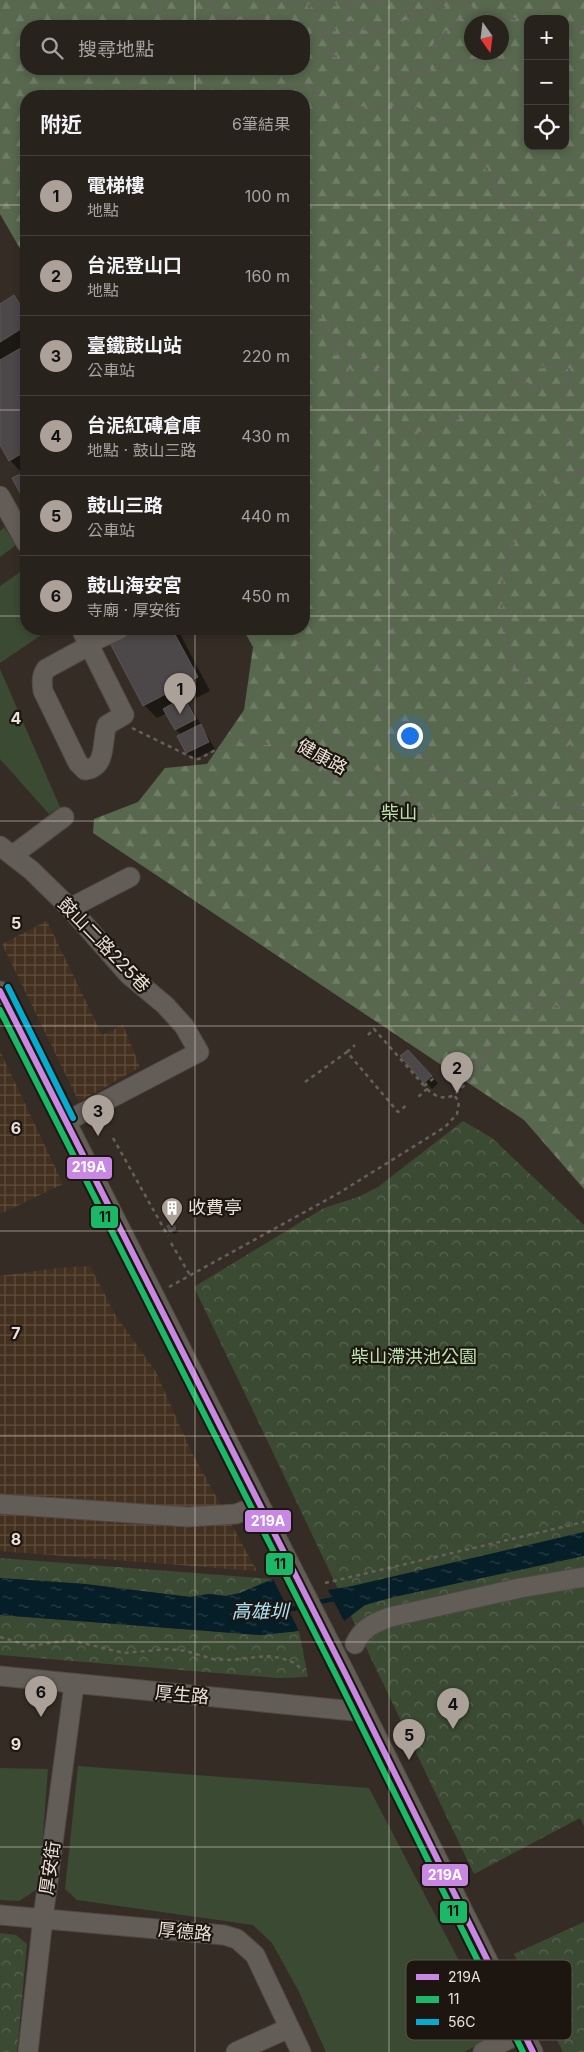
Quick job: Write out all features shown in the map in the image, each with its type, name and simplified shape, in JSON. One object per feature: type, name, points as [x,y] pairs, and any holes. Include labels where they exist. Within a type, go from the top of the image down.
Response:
[{"type":"street","points":[[0,496],[20,533]]},
{"type":"street","points":[[86,639],[128,721],[106,727],[102,756],[98,764],[89,770],[83,769],[78,763],[43,691],[42,678],[46,669],[86,639],[100,635]]},
{"type":"street","points":[[6,851],[64,817]]},
{"type":"street","name":"鼓山二路225巷","points":[[6,851],[70,908],[130,975],[178,1019],[184,1026],[198,1052],[65,1122]]},
{"type":"street","points":[[70,908],[130,877]]},
{"type":"street","points":[[0,991],[487,1960]]},
{"type":"street","points":[[0,1504],[188,1517],[236,1514],[259,1506]]},
{"type":"street","points":[[355,1644],[358,1636],[367,1628],[390,1617],[520,1588],[584,1577]]},
{"type":"street","name":"厚生路","points":[[0,1676],[74,1685],[364,1712]]},
{"type":"street","name":"厚安街","points":[[28,2052],[43,1918],[74,1685]]},
{"type":"street","name":"厚德路","points":[[0,1915],[224,1935],[238,1939],[256,1955],[301,2052]]},
{"type":"street","points":[[236,2052],[289,2028]]},
{"type":"street","points":[[483,2052],[507,2040]]},
{"type":"street","points":[[527,2040],[533,2052]]},
{"type":"path","points":[[155,0],[163,20]]},
{"type":"path","points":[[205,0],[228,18],[239,20]]},
{"type":"path","points":[[210,0],[229,14],[268,20]]},
{"type":"path","points":[[269,0],[332,6],[386,0]]},
{"type":"path","points":[[410,0],[415,11]]},
{"type":"path","points":[[310,26],[354,33],[448,0]]},
{"type":"path","points":[[310,32],[356,40],[464,0],[477,15]]},
{"type":"path","points":[[542,15],[548,0]]},
{"type":"path","points":[[308,5],[320,28]]},
{"type":"path","points":[[347,5],[354,33]]},
{"type":"path","points":[[419,72],[423,59],[430,50],[456,23],[472,10]]},
{"type":"path","points":[[216,20],[220,12]]},
{"type":"path","points":[[509,18],[524,20]]},
{"type":"path","points":[[569,28],[584,29]]},
{"type":"path","points":[[315,47],[322,34]]},
{"type":"path","points":[[331,55],[340,37]]},
{"type":"path","points":[[310,45],[331,55],[402,78],[413,86],[411,106]]},
{"type":"path","points":[[402,78],[455,62],[469,60]]},
{"type":"path","points":[[496,60],[512,68]]},
{"type":"path","points":[[508,60],[524,83]]},
{"type":"path","points":[[92,90],[90,84],[96,75]]},
{"type":"path","points":[[126,75],[138,90]]},
{"type":"path","points":[[268,90],[304,84],[329,100],[356,108],[411,106],[450,123],[468,135],[503,199],[527,224],[565,245],[578,271],[584,277]]},
{"type":"path","points":[[568,105],[584,110]]},
{"type":"path","points":[[0,159],[20,184]]},
{"type":"path","points":[[503,199],[521,204],[535,212],[540,232]]},
{"type":"path","points":[[310,298],[329,332],[339,364],[344,394],[354,421],[364,419]]},
{"type":"path","points":[[310,327],[329,332],[345,343],[350,354],[351,381],[380,468],[399,566],[398,582],[388,635],[379,669],[367,692]]},
{"type":"path","points":[[350,354],[367,358],[381,370],[400,421],[414,433],[423,433],[461,416],[485,414],[493,410],[522,375],[530,370],[569,368],[584,362]]},
{"type":"path","points":[[569,368],[571,384],[563,399],[570,457],[578,472]]},
{"type":"path","points":[[517,382],[567,391]]},
{"type":"path","points":[[584,473],[578,472],[564,477],[550,487],[539,499],[518,534],[504,565],[502,589],[505,633],[508,650],[513,662],[559,724],[573,752],[584,766]]},
{"type":"path","points":[[294,635],[316,688]]},
{"type":"path","points":[[509,678],[513,662]]},
{"type":"path","points":[[584,807],[578,809],[569,808],[536,797],[483,789],[449,776],[433,766],[367,692],[356,684],[343,678],[328,680],[316,688],[313,695],[314,710],[326,727],[412,802],[543,903],[584,931]]},
{"type":"path","name":"健康路","points":[[128,721],[195,759],[199,759],[228,742],[252,740],[278,747],[308,762],[384,808],[433,834],[480,867],[486,858]]},
{"type":"path","points":[[506,1008],[527,1016],[536,997],[562,1009],[566,979],[584,986]]},
{"type":"path","points":[[368,1035],[374,1029],[424,1086],[435,1096],[442,1098],[454,1095],[471,1079],[489,1044],[473,1070],[455,1090]]},
{"type":"path","points":[[306,1082],[355,1045]]},
{"type":"path","points":[[347,1052],[398,1112],[408,1104]]},
{"type":"path","points":[[424,1086],[434,1078]]},
{"type":"path","points":[[418,1097],[427,1089]]},
{"type":"path","points":[[168,1288],[339,1193],[445,1126],[459,1111],[459,1102],[454,1095]]},
{"type":"path","points":[[113,1138],[168,1236]]},
{"type":"path","points":[[171,1243],[190,1276]]},
{"type":"path","points":[[325,1584],[584,1522]]},
{"type":"path","points":[[0,1637],[30,1646],[70,1640],[124,1653],[168,1648],[213,1659],[244,1660],[267,1656],[281,1658],[294,1663],[303,1670]]},
{"type":"shaded area","points":[[47,921],[102,1035],[123,1025],[140,1067],[79,1102],[2,944]]},
{"type":"shaded area","points":[[0,1051],[63,1184],[0,1214]]},
{"type":"shaded area","points":[[90,1266],[116,1316],[156,1372],[191,1451],[257,1571],[0,1551],[0,1276],[57,1268]]},
{"type":"green space","name":"柴山","points":[[0,0],[584,0],[584,1189],[524,1120],[93,833],[94,819],[138,802],[165,768],[207,764],[244,710],[253,647],[246,635],[310,635],[310,90],[20,90],[20,249],[0,214]]},
{"type":"green space","points":[[4,527],[16,545],[0,557],[0,531]]},
{"type":"green space","points":[[20,572],[20,635],[41,635],[0,663],[0,586]]},
{"type":"green space","points":[[0,669],[60,807],[49,814],[0,759]]},
{"type":"green space","name":"柴山滯洪池公園","points":[[463,1121],[492,1138],[584,1225],[584,1826],[580,1818],[474,1874],[194,1287],[324,1208],[358,1197],[378,1187]]},
{"type":"green space","points":[[0,1558],[273,1579],[240,1593],[226,1596],[209,1594],[190,1597],[85,1584],[0,1578]]},
{"type":"green space","points":[[0,1615],[260,1635],[299,1631],[308,1677],[277,1678],[0,1655]]},
{"type":"green space","points":[[78,1766],[369,1788],[459,1960],[406,1960],[406,2040],[485,2040],[464,2052],[326,2052],[298,1990],[272,1943],[253,1925],[77,1900],[65,1889]]},
{"type":"green space","points":[[0,1768],[48,1769],[39,1888],[19,1901],[0,1900]]},
{"type":"green space","points":[[584,1922],[584,2052],[563,2052],[557,2040],[572,2040],[572,1960],[517,1960],[514,1954]]},
{"type":"green space","points":[[0,1933],[16,1935],[27,1944],[17,2052],[0,2052]]},
{"type":"water","points":[[584,1532],[584,1556],[394,1597],[365,1605],[344,1621],[328,1590],[352,1586]]},
{"type":"water","name":"高雄圳","points":[[0,1578],[85,1584],[190,1597],[209,1594],[226,1596],[240,1593],[273,1579],[299,1631],[260,1635],[0,1615]]},
{"type":"building","points":[[14,295],[20,304],[20,329],[0,342],[0,304]]},
{"type":"building","points":[[20,348],[20,455],[9,461],[0,445],[0,360]]},
{"type":"building","points":[[20,474],[20,493],[12,478]]},
{"type":"building","points":[[127,635],[175,635],[198,677],[143,706],[110,643]]},
{"type":"building","points":[[184,697],[196,719],[175,730],[163,709]]},
{"type":"building","points":[[201,724],[209,742],[186,753],[177,736]]},
{"type":"building","points":[[408,1050],[432,1076],[424,1083],[400,1056]]},
{"type":"building","name":"收費亭","points":[[173,1223],[176,1229],[170,1232],[167,1226]]},
{"type":"waterway","points":[[314,1603],[339,1598]]},
{"type":"waterway","points":[[283,1611],[305,1606]]},
{"type":"transit line","name":"56C","points":[[8,987],[73,1118]]},
{"type":"transit line","name":"219A","points":[[0,991],[345,1673],[487,1960]]},
{"type":"transit line","name":"11","points":[[0,1010],[337,1677],[477,1960]]},
{"type":"transit line","name":"11","points":[[517,2040],[523,2052]]},
{"type":"transit line","name":"219A","points":[[527,2040],[533,2052]]},
{"type":"place","name":"電梯樓","points":[[180,714]]},
{"type":"place","name":"台泥登山口","points":[[457,1093]]},
{"type":"place","name":"臺鐵鼓山站","points":[[98,1136]]},
{"type":"place","name":"收費亭","points":[[172,1227]]},
{"type":"place","name":"鼓山海安宮","points":[[41,1717]]},
{"type":"place","name":"台泥紅磚倉庫","points":[[453,1729]]},
{"type":"place","name":"鼓山三路","points":[[409,1760]]}]
